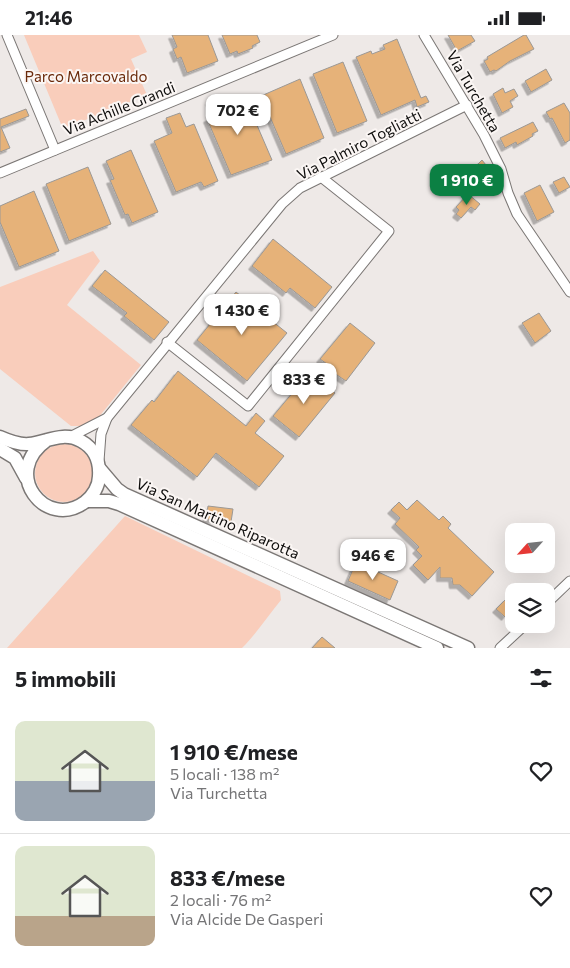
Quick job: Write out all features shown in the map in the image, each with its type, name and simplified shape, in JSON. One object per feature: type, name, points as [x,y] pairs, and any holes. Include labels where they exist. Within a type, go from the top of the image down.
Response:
[{"type":"street","points":[[7,35],[55,150]]},
{"type":"street","name":"Via Achille Grandi","points":[[0,173],[333,35]]},
{"type":"street","name":"Via Turchetta","points":[[424,35],[484,135],[501,169],[517,214],[570,292]]},
{"type":"street","name":"Via Palmiro Togliatti","points":[[70,437],[107,418],[282,204],[300,188],[467,105]]},
{"type":"street","points":[[168,342],[248,405],[389,231],[322,177]]},
{"type":"street","points":[[47,440],[31,456],[27,467],[30,489],[36,498],[45,505],[56,509],[78,507],[95,492],[99,481],[101,434],[107,418]]},
{"type":"street","points":[[0,437],[15,443],[28,444],[58,437],[70,437],[80,440],[88,446],[99,466]]},
{"type":"street","points":[[0,449],[15,458],[27,478]]},
{"type":"street","name":"Via San Martino Riparotta","points":[[99,466],[117,489],[124,494],[468,648]]},
{"type":"street","name":"Via San Martino Riparotta","points":[[87,501],[109,501],[119,504],[437,648]]},
{"type":"street","points":[[555,595],[570,581]]},
{"type":"street","points":[[500,648],[516,633]]},
{"type":"green space","name":"Parco Marcovaldo","points":[[24,35],[139,35],[147,52],[131,59],[147,95],[63,129]]},
{"type":"green space","points":[[93,251],[100,261],[67,305],[141,365],[98,418],[84,426],[71,426],[0,369],[0,287]]},
{"type":"green space","points":[[58,444],[70,444],[85,452],[93,467],[93,479],[85,494],[70,502],[58,502],[43,494],[35,479],[35,467],[43,452]]},
{"type":"green space","points":[[125,516],[280,591],[281,600],[242,648],[7,648]]},
{"type":"building","points":[[172,35],[208,35],[218,61],[187,73],[181,57],[177,59],[173,49],[177,47]]},
{"type":"building","points":[[222,35],[257,35],[260,42],[252,46],[253,48],[238,54],[237,51],[230,54]]},
{"type":"building","points":[[448,35],[471,35],[475,41],[457,51]]},
{"type":"building","points":[[526,35],[534,49],[510,61],[496,71],[490,72],[484,61],[488,59],[487,57]]},
{"type":"building","points":[[397,39],[421,98],[426,96],[429,102],[417,107],[415,100],[381,115],[356,57],[371,51],[372,54],[385,49],[383,45]]},
{"type":"building","points":[[343,62],[367,121],[337,133],[313,74]]},
{"type":"building","points":[[546,69],[552,80],[531,92],[525,81]]},
{"type":"building","points":[[300,79],[324,138],[286,154],[261,96]]},
{"type":"building","points":[[503,88],[505,93],[514,89],[518,96],[510,101],[513,107],[502,113],[493,94]]},
{"type":"building","points":[[222,95],[229,109],[247,102],[272,160],[231,175],[207,119],[215,115],[209,101]]},
{"type":"building","points":[[564,103],[570,113],[570,140],[565,143],[552,118],[550,119],[546,112]]},
{"type":"building","points":[[26,109],[29,116],[1,127],[10,148],[0,152],[0,119]]},
{"type":"building","points":[[180,113],[186,127],[194,124],[218,181],[204,187],[201,182],[176,192],[154,141],[172,133],[166,118]]},
{"type":"building","points":[[533,122],[538,131],[532,134],[533,136],[517,145],[516,142],[505,148],[500,138]]},
{"type":"building","points":[[131,150],[158,212],[132,223],[128,214],[125,215],[110,180],[114,179],[106,161]]},
{"type":"building","points":[[482,160],[490,170],[480,180],[472,170]]},
{"type":"building","points":[[88,167],[111,224],[69,241],[46,184]]},
{"type":"building","points":[[564,177],[570,187],[559,193],[553,182]]},
{"type":"building","points":[[540,185],[554,212],[537,221],[524,193]]},
{"type":"building","points":[[34,191],[59,251],[19,267],[0,222],[0,206]]},
{"type":"building","points":[[468,194],[480,204],[475,210],[471,207],[461,218],[456,214],[459,210],[456,207]]},
{"type":"building","points":[[273,239],[332,287],[315,308],[290,288],[286,293],[252,266]]},
{"type":"building","points":[[105,270],[169,322],[154,340],[124,316],[127,313],[92,286]]},
{"type":"building","points":[[236,292],[287,333],[247,381],[197,340]]},
{"type":"building","points":[[539,313],[551,331],[535,343],[522,323]]},
{"type":"building","points":[[350,323],[375,343],[346,381],[325,367],[327,364],[320,359]]},
{"type":"building","points":[[178,371],[246,426],[256,413],[265,421],[255,433],[284,456],[259,487],[216,453],[197,477],[131,425],[152,400],[154,402]]},
{"type":"building","points":[[310,372],[335,393],[299,437],[273,416]]},
{"type":"building","points":[[417,500],[439,520],[443,516],[451,524],[448,528],[494,572],[472,596],[460,585],[453,585],[452,578],[440,578],[440,567],[428,580],[413,565],[422,556],[416,550],[419,547],[395,524],[400,518],[391,510],[399,502],[407,510]]},
{"type":"building","points":[[208,506],[233,509],[231,522],[206,519]]},
{"type":"building","points":[[356,562],[398,581],[390,600],[348,581]]},
{"type":"building","points":[[505,600],[505,617],[496,609]]},
{"type":"building","points":[[322,637],[335,648],[312,648]]}]
